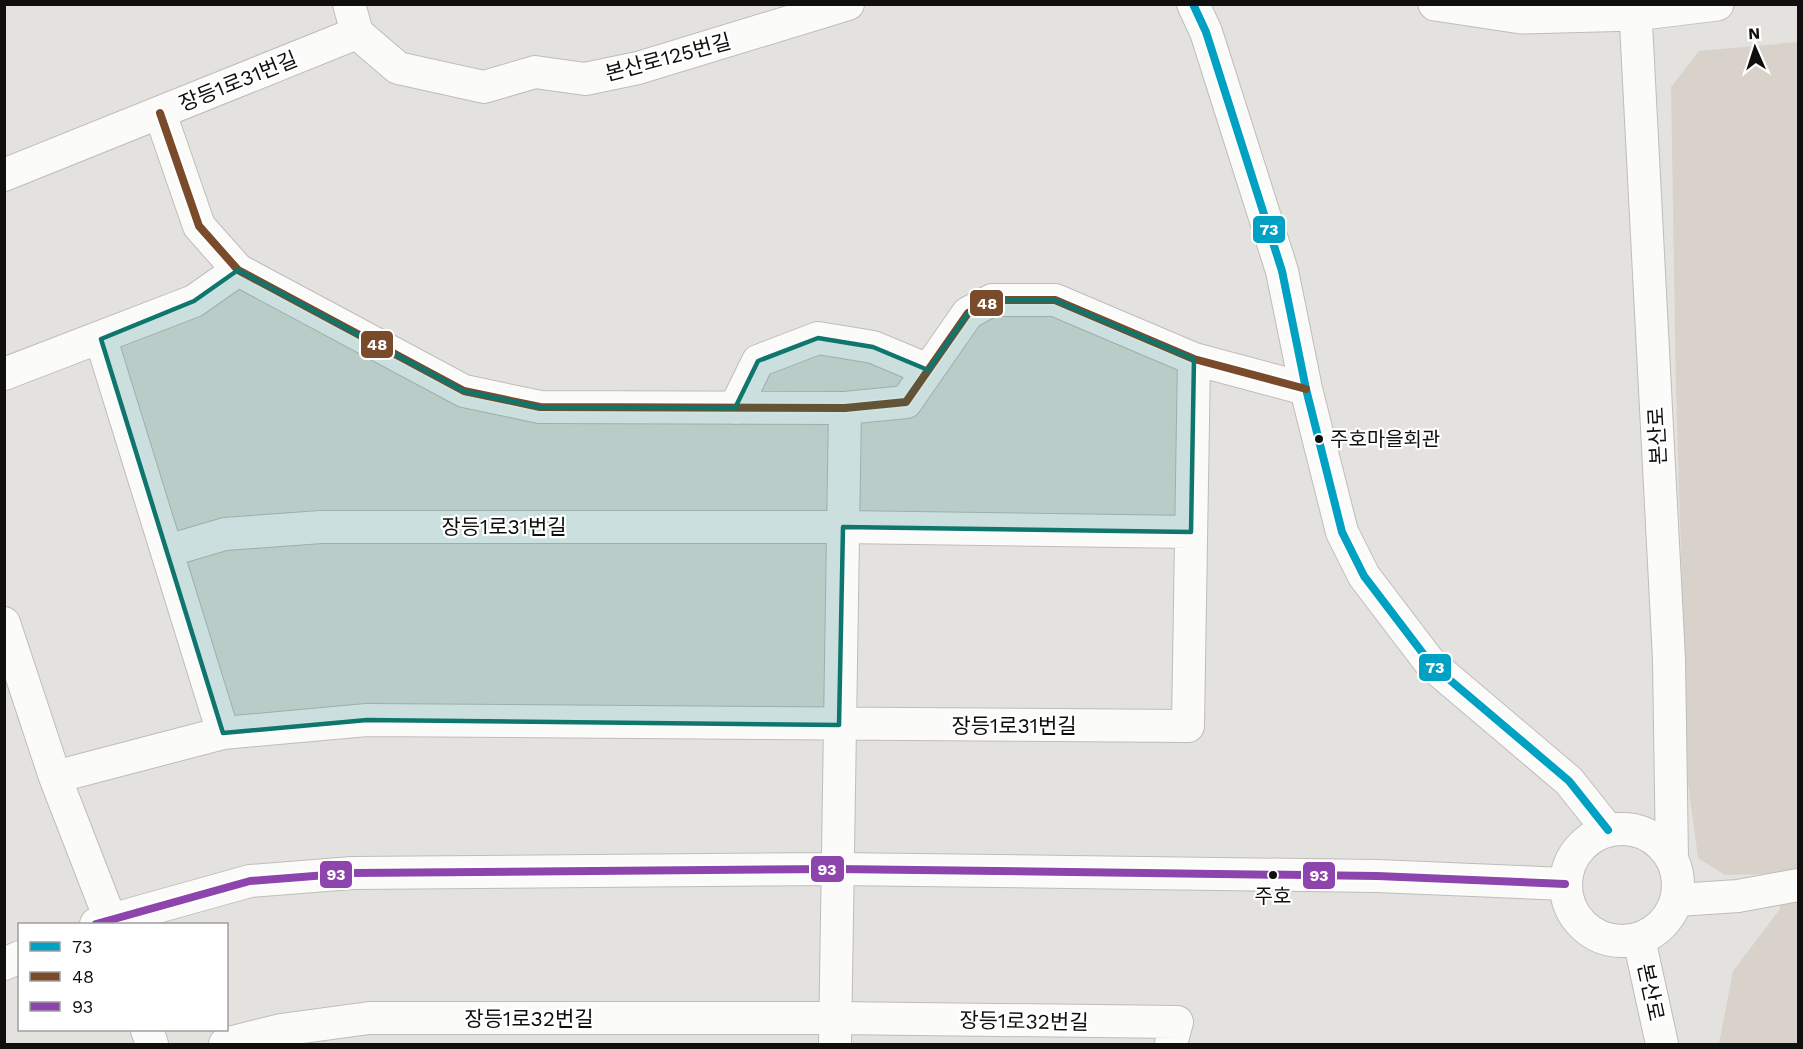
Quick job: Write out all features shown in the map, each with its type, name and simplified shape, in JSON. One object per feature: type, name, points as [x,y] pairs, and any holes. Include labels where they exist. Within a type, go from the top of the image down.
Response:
[{"type":"street","name":"본산로125번길","points":[[353,19],[398,68],[484,87],[536,72],[585,79],[638,68],[848,4]]},
{"type":"street","points":[[1193,4],[1206,32],[1282,271],[1306,389],[1342,532],[1364,576],[1431,664],[1569,781],[1608,830]]},
{"type":"street","points":[[1435,4],[1521,17],[1717,4]]},
{"type":"street","name":"본산로","points":[[1635,9],[1669,659],[1672,859]]},
{"type":"street","name":"장등1로31번길","points":[[353,19],[160,113],[198,226],[238,270],[464,391],[540,407],[845,408],[906,402],[968,313],[992,300],[1055,300],[1194,359]]},
{"type":"street","points":[[4,175],[160,113]]},
{"type":"street","points":[[4,374],[194,302],[238,270]]},
{"type":"street","points":[[735,408],[758,361],[818,338],[873,347],[928,370]]},
{"type":"street","points":[[100,339],[223,733]]},
{"type":"street","points":[[1191,532],[1194,359],[1306,389]]},
{"type":"street","points":[[835,1031],[845,408]]},
{"type":"street","name":"장등1로31번길","points":[[55,777],[223,733],[367,720],[1188,726],[1191,532],[843,527],[321,527],[225,534],[167,551]]},
{"type":"street","points":[[4,623],[106,923],[250,881],[352,873],[836,869],[1377,876],[1564,884]]},
{"type":"street","points":[[1627,829],[1645,834],[1660,844],[1672,859],[1678,879],[1677,900],[1662,924],[1639,939],[1618,942],[1597,936],[1580,923],[1568,905],[1564,884],[1571,860],[1586,841],[1608,830],[1627,829]]},
{"type":"street","points":[[1677,900],[1738,896],[1798,885]]},
{"type":"street","name":"본산로","points":[[1639,939],[1662,1044]]},
{"type":"street","points":[[4,964],[18,958]]},
{"type":"street","name":"장등1로32번길","points":[[225,1044],[281,1030],[369,1018],[835,1031],[1174,1033]]},
{"type":"highlighted area","points":[[238,270],[464,391],[540,407],[735,408],[758,361],[818,338],[873,347],[928,370],[968,313],[992,300],[1055,300],[1194,359],[1191,532],[843,527],[839,725],[367,720],[223,733],[101,339],[194,301]]},
{"type":"shaded area","points":[[1798,42],[1798,1044],[1719,1044],[1733,971],[1780,909],[1779,874],[1725,875],[1698,858],[1688,784],[1676,391],[1671,87],[1699,51]]},
{"type":"transit line","name":"73","points":[[1193,4],[1206,32],[1282,271],[1306,389],[1342,532],[1364,576],[1431,664],[1569,781],[1608,830]]},
{"type":"transit line","name":"48","points":[[160,113],[199,226],[238,270],[464,391],[540,407],[845,408],[906,402],[968,313],[992,300],[1055,300],[1194,359],[1306,389]]},
{"type":"transit line","name":"93","points":[[100,923],[250,881],[352,873],[836,869],[1377,876],[1565,884]]},
{"type":"place","name":"주호마을회관","points":[[1319,439]]},
{"type":"place","name":"주호","points":[[1273,875]]}]
